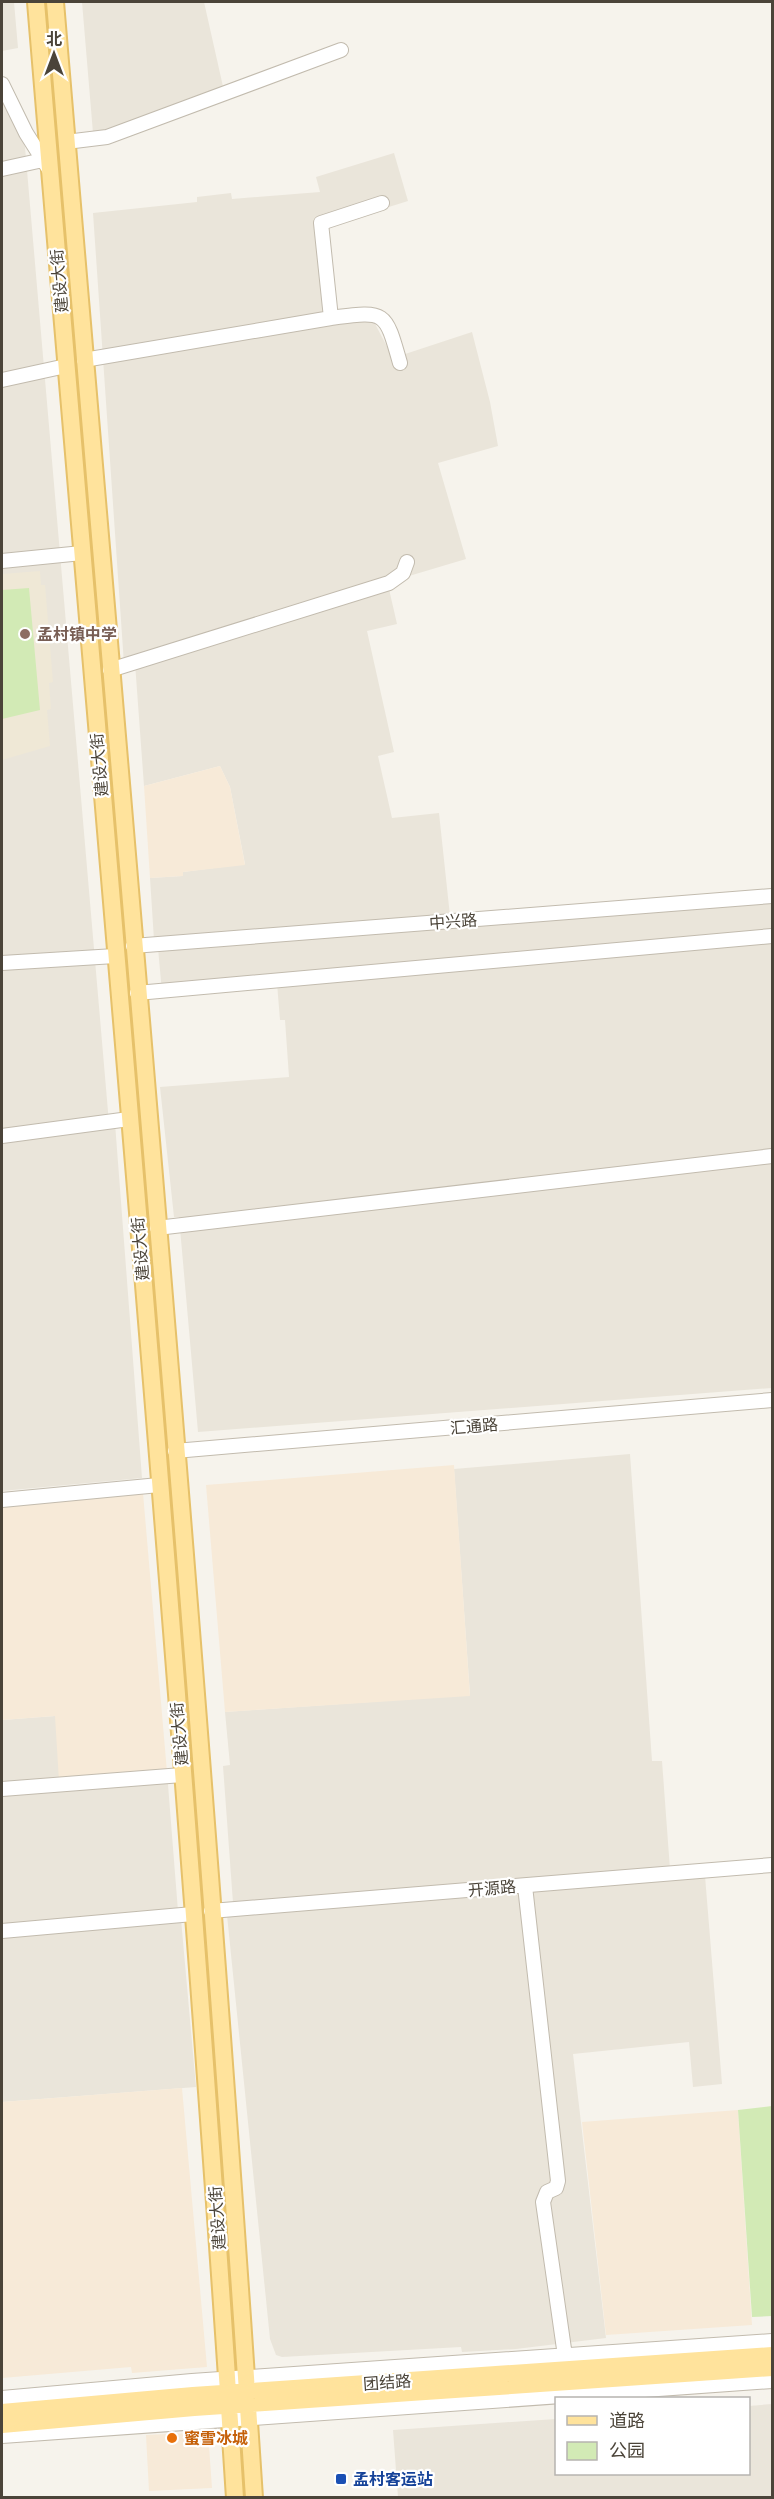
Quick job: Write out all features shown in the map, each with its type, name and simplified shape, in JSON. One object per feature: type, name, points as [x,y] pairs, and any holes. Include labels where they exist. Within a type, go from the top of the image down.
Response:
[{"type":"main road","name":"建设大街","points":[[36,2],[46,166],[66,366],[159,1485],[193,1914],[235,2498]]},
{"type":"main road","name":"建设大街","points":[[55,2],[175,1451],[254,2498]]},
{"type":"main road","name":"团结路","points":[[247,2398],[772,2355]]},
{"type":"main road","name":"团结路","points":[[2,2412],[772,2368]]},
{"type":"main road","name":"团结路","points":[[2,2425],[229,2399]]},
{"type":"street","points":[[66,142],[107,137],[341,50]]},
{"type":"street","points":[[2,84],[46,166],[2,169]]},
{"type":"street","points":[[331,318],[321,223],[382,203]]},
{"type":"street","points":[[84,360],[371,313],[380,316],[389,324],[400,363]]},
{"type":"street","points":[[2,380],[66,366]]},
{"type":"street","points":[[2,561],[82,553]]},
{"type":"street","points":[[110,670],[389,583],[403,573],[407,562]]},
{"type":"street","name":"中兴路","points":[[133,946],[772,896]]},
{"type":"street","points":[[137,993],[772,936]]},
{"type":"street","points":[[2,963],[115,956]]},
{"type":"street","points":[[2,1136],[129,1119]]},
{"type":"street","points":[[157,1228],[772,1156]]},
{"type":"street","name":"汇通路","points":[[175,1451],[772,1400]]},
{"type":"street","points":[[2,1500],[159,1485]]},
{"type":"street","points":[[2,1789],[182,1775]]},
{"type":"street","name":"开源路","points":[[211,1911],[772,1865]]},
{"type":"street","points":[[525,1886],[558,2181],[556,2188],[547,2192],[543,2202],[565,2356]]},
{"type":"street","points":[[2,1931],[193,1914]]},
{"type":"street","points":[[247,2398],[565,2356],[772,2341]]},
{"type":"street","points":[[2,2398],[229,2399],[772,2381]]},
{"type":"street","points":[[2,2436],[229,2399]]},
{"type":"shaded area","points":[[2,2],[14,2],[18,48],[2,51]]},
{"type":"shaded area","points":[[82,2],[204,2],[224,91],[112,131],[93,133]]},
{"type":"shaded area","points":[[2,95],[25,147],[109,1123],[115,1123],[142,1478],[2,1491]]},
{"type":"shaded area","points":[[394,153],[408,201],[325,227],[337,322],[372,318],[393,358],[472,332],[490,402],[498,446],[438,463],[466,559],[409,576],[389,589],[397,624],[367,631],[394,752],[378,756],[392,818],[439,813],[450,916],[154,940],[150,878],[182,876],[183,872],[245,864],[230,787],[220,766],[144,786],[135,663],[124,664],[93,213],[197,202],[197,197],[231,193],[232,199],[320,192],[316,177]]},
{"type":"shaded area","name":"孟村镇中学","points":[[40,571],[41,585],[45,585],[53,682],[49,683],[51,709],[47,710],[50,746],[2,760],[2,574]]},
{"type":"shaded area","points":[[220,766],[230,787],[245,865],[183,872],[183,876],[150,878],[144,786]]},
{"type":"shaded area","points":[[772,900],[772,1388],[198,1432],[179,1217],[174,1217],[160,1087],[289,1077],[285,1020],[280,1020],[277,983],[162,992],[158,948]]},
{"type":"shaded area","points":[[630,1454],[652,1761],[662,1761],[670,1869],[233,1903],[223,1766],[230,1765],[225,1712],[470,1695],[454,1469]]},
{"type":"shaded area","points":[[454,1465],[470,1696],[225,1712],[206,1485]]},
{"type":"shaded area","points":[[143,1493],[167,1772],[59,1781],[55,1716],[2,1720],[2,1507]]},
{"type":"shaded area","points":[[55,1716],[167,1772],[178,1911],[2,1927],[2,1720]]},
{"type":"shaded area","points":[[705,1876],[722,2084],[693,2087],[689,2042],[573,2054],[606,2338],[516,2349],[462,2352],[461,2347],[282,2357],[276,2355],[270,2339],[227,1915]]},
{"type":"shaded area","points":[[181,1919],[196,2087],[2,2102],[2,1934]]},
{"type":"shaded area","points":[[182,2088],[207,2367],[132,2373],[131,2367],[2,2378],[2,2102]]},
{"type":"shaded area","points":[[738,2110],[752,2325],[606,2335],[582,2122]]},
{"type":"shaded area","points":[[772,2404],[772,2497],[398,2497],[393,2430],[555,2419],[555,2475],[750,2475],[750,2406]]},
{"type":"shaded area","points":[[208,2432],[212,2488],[149,2491],[146,2435]]},
{"type":"green space","points":[[29,588],[40,710],[2,719],[2,590]]},
{"type":"green space","points":[[772,2106],[772,2316],[752,2317],[738,2110]]},
{"type":"place","name":"孟村镇中学","points":[[25,634]]},
{"type":"place","name":"蜜雪冰城","points":[[172,2438]]},
{"type":"place","name":"孟村客运站","points":[[341,2479]]}]
